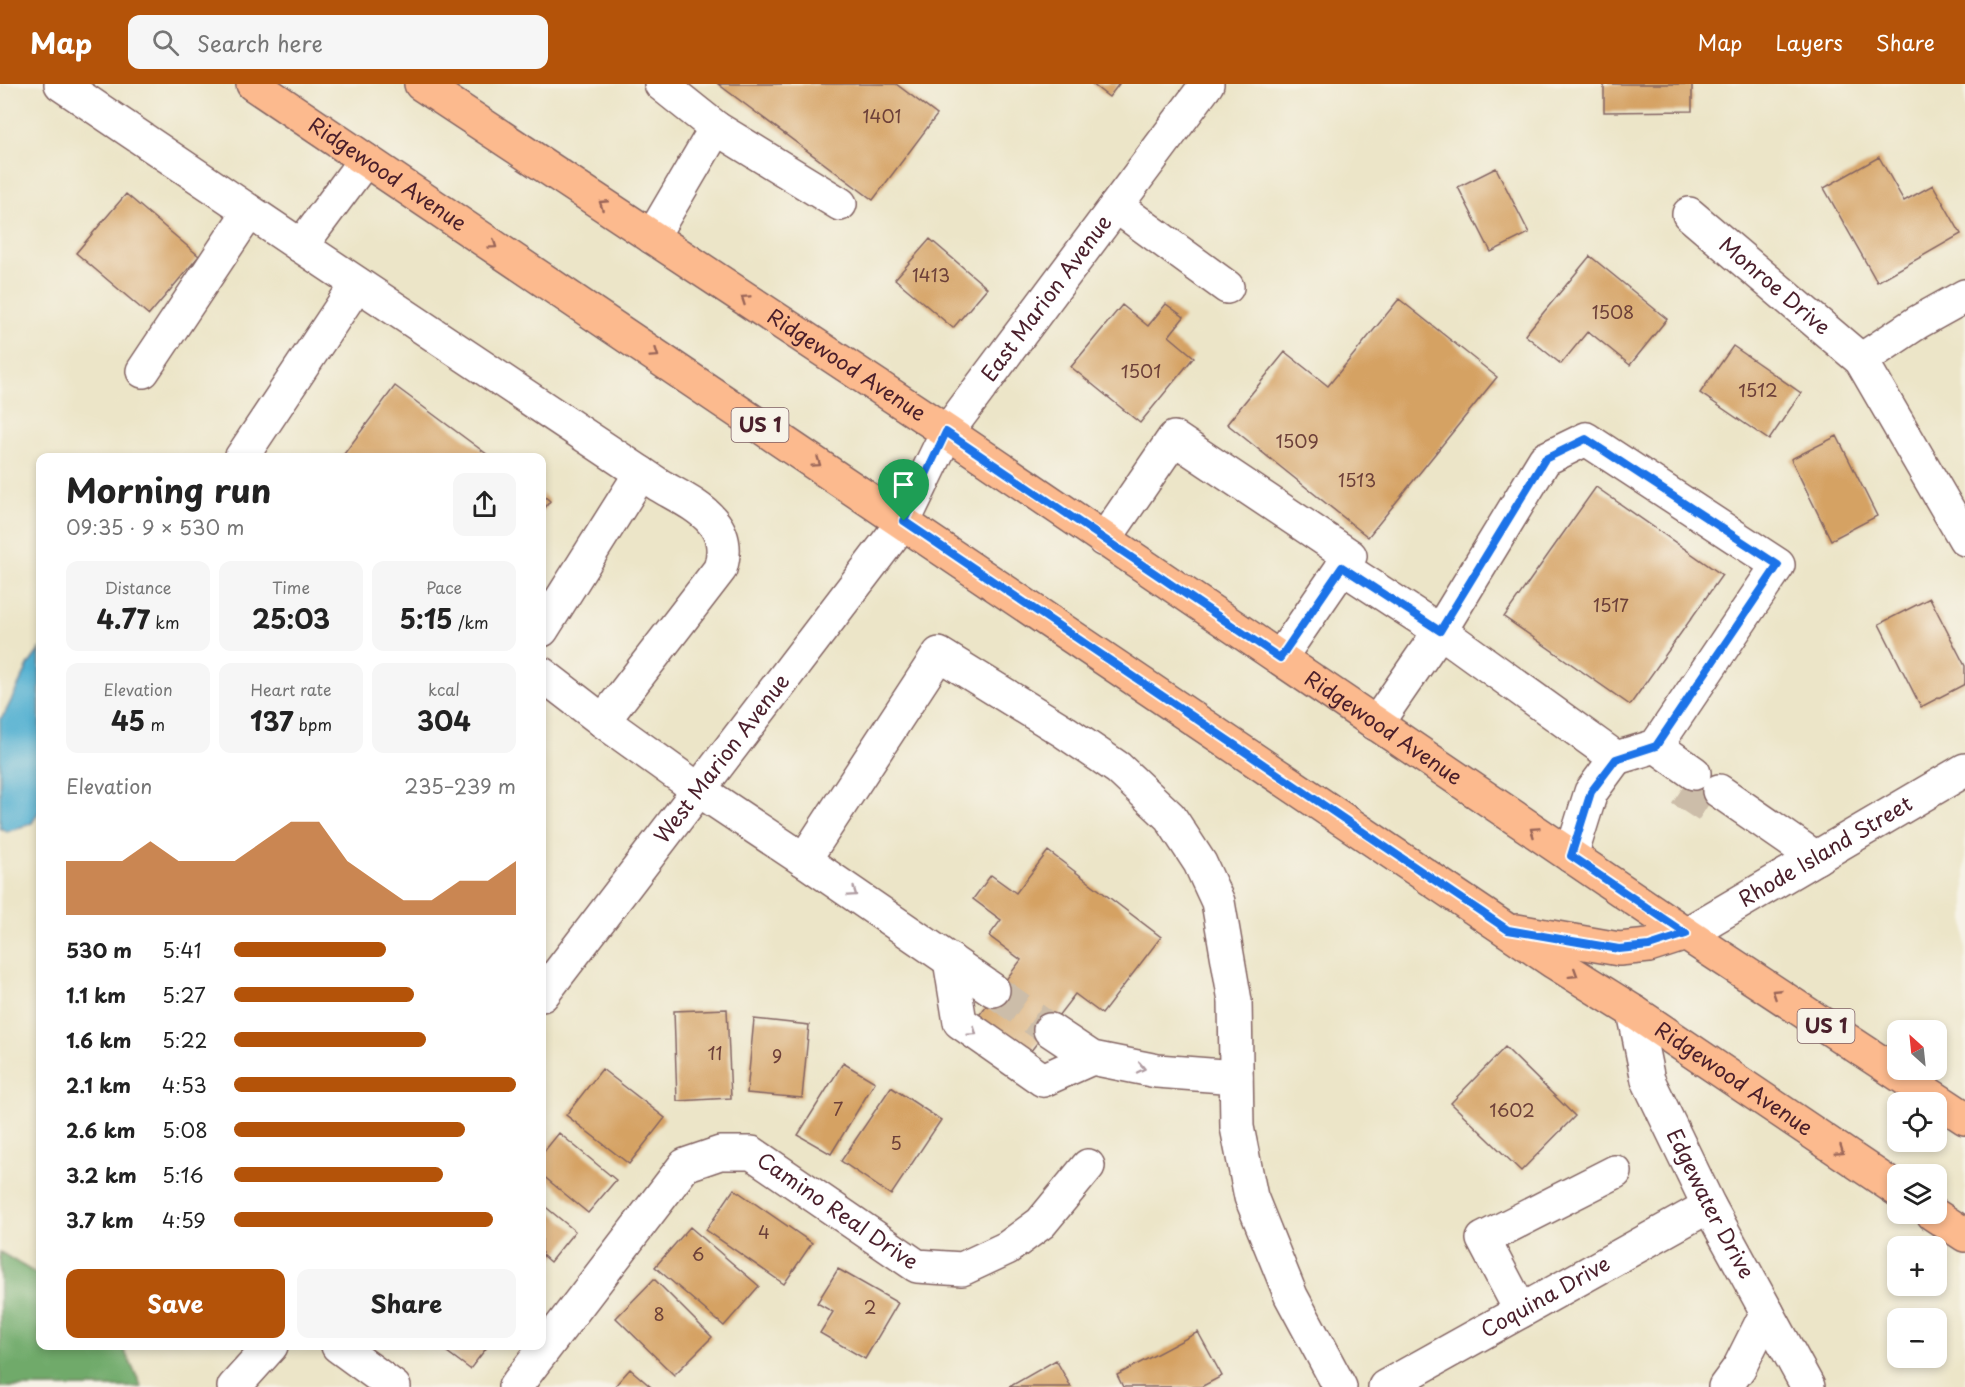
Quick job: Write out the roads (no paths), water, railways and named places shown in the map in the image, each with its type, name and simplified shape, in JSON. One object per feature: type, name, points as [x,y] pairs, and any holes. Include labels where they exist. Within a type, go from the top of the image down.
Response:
[{"type":"main road","name":"Ridgewood Avenue","points":[[253,84],[904,521],[1554,962],[1634,1012],[1887,1183]]},
{"type":"main road","name":"Ridgewood Avenue","points":[[424,85],[946,432],[1686,934],[1965,1118]]},
{"type":"main road","name":"Ridgewood Avenue","points":[[1508,930],[1619,949],[1649,946],[1686,934]]},
{"type":"main road","points":[[1947,1223],[1965,1235]]},
{"type":"street","points":[[61,84],[249,212],[711,518],[721,536],[724,554],[720,569],[603,721]]},
{"type":"street","points":[[661,84],[716,128],[840,204]]},
{"type":"street","name":"East Marion Avenue","points":[[904,521],[946,432],[1208,84]]},
{"type":"street","points":[[652,237],[716,128]]},
{"type":"street","points":[[301,246],[365,160]]},
{"type":"street","points":[[1116,206],[1227,287]]},
{"type":"street","points":[[143,371],[249,212]]},
{"type":"street","name":"Monroe Drive","points":[[1689,214],[1861,360],[1965,539]]},
{"type":"street","points":[[244,453],[357,284]]},
{"type":"street","points":[[1861,360],[1918,322],[1965,296]]},
{"type":"street","points":[[1104,540],[1174,438],[1350,556],[1280,658]]},
{"type":"street","points":[[1376,724],[1440,631],[1545,459],[1586,439],[1778,565],[1661,750],[1616,759],[1591,792],[1571,856]]},
{"type":"street","points":[[546,624],[641,473]]},
{"type":"street","name":"West Marion Avenue","points":[[546,991],[904,521]]},
{"type":"street","points":[[1342,567],[1440,631],[1616,759]]},
{"type":"street","points":[[804,860],[939,654],[1065,732],[1118,768],[1170,817],[1200,863],[1218,902],[1235,1001],[1236,1127],[1251,1197],[1291,1296],[1340,1387]]},
{"type":"street","points":[[546,677],[699,790],[993,990]]},
{"type":"street","points":[[1661,750],[1700,790],[1722,817],[1752,814],[1816,858]]},
{"type":"street","name":"Rhode Island Street","points":[[1686,934],[1816,858],[1961,781]]},
{"type":"street","points":[[950,960],[960,1022],[1043,1080],[1092,1058]]},
{"type":"street","name":"Edgewater Drive","points":[[1634,1012],[1647,1080],[1709,1206],[1808,1387]]},
{"type":"street","points":[[1050,1030],[1092,1058],[1157,1071],[1236,1077]]},
{"type":"street","name":"Camino Real Drive","points":[[546,1346],[685,1164],[720,1153],[752,1153],[917,1266],[962,1269],[1007,1248],[1041,1223],[1088,1166]]},
{"type":"street","points":[[1521,1311],[1483,1239],[1615,1172]]},
{"type":"street","name":"Coquina Drive","points":[[1384,1387],[1709,1206]]},
{"type":"street","points":[[1725,1387],[1739,1368],[1767,1312]]},
{"type":"street","points":[[234,1387],[267,1350]]},
{"type":"street","points":[[343,1350],[394,1387]]},
{"type":"street","name":"Camino Real Drive","points":[[515,1387],[543,1350]]},
{"type":"water","points":[[36,654],[36,816],[32,823],[7,832],[0,828],[0,719]]},
{"type":"tunnel","points":[[1681,790],[1707,807]]},
{"type":"tunnel","points":[[993,990],[1050,1030]]}]
